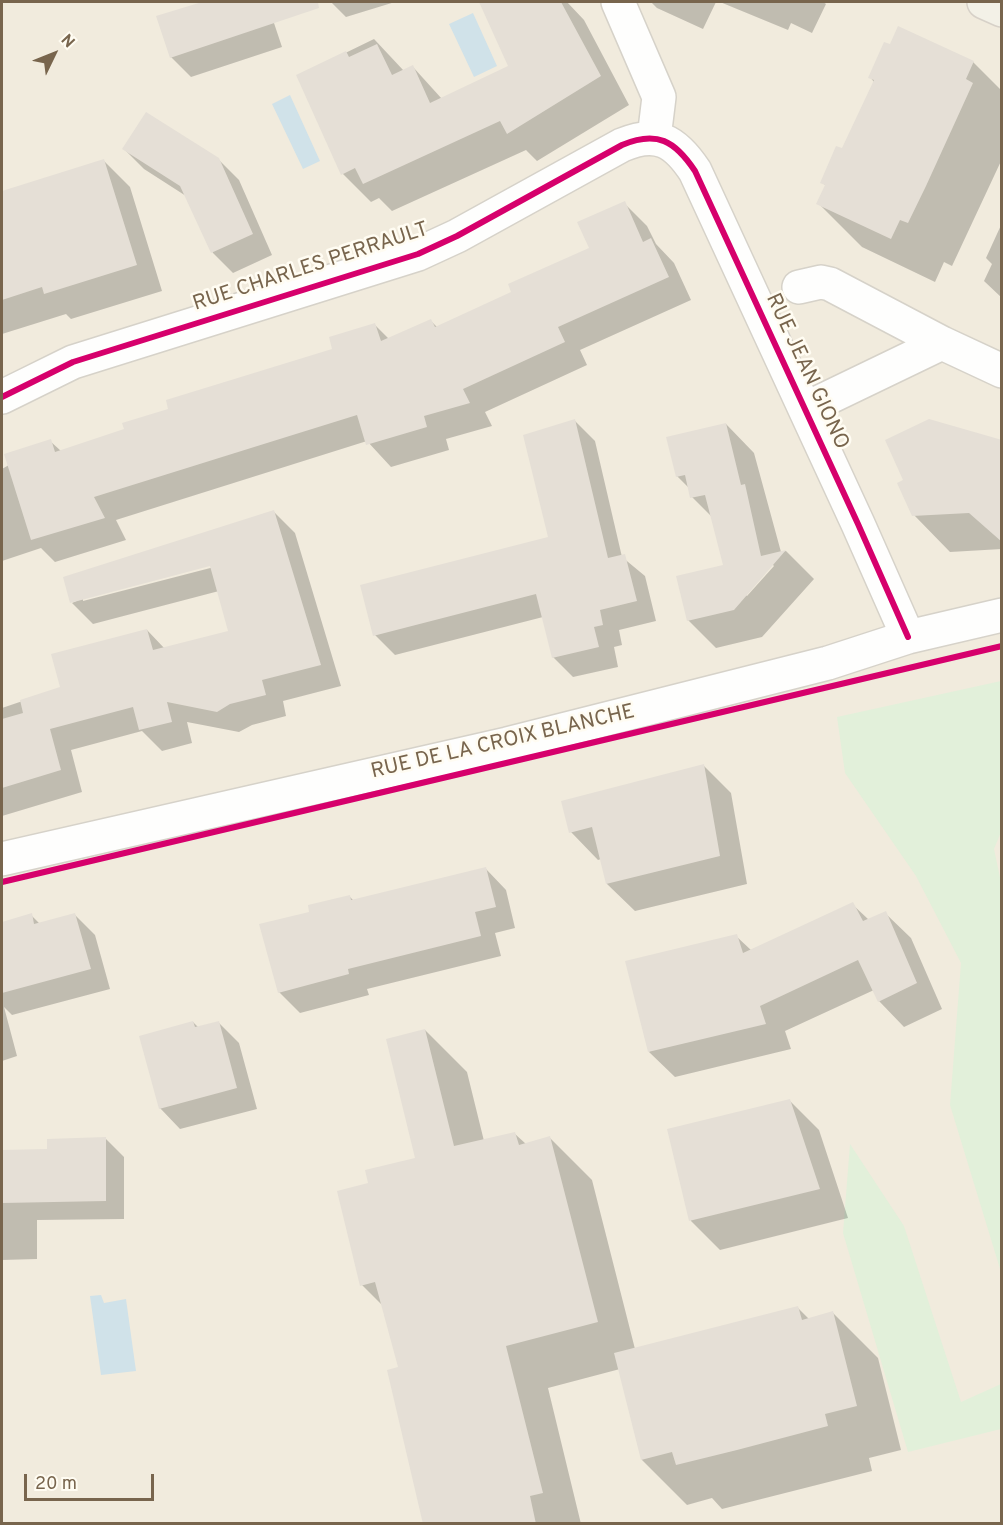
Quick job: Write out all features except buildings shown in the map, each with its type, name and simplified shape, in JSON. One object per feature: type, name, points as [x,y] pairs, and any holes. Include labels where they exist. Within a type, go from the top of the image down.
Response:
[{"type":"main road","points":[[984,2],[1002,10]]},
{"type":"street","points":[[618,2],[658,97],[654,138]]},
{"type":"street","name":"RUE CHARLES PERRAULT","points":[[2,397],[73,362],[418,254],[457,236],[622,146],[637,139],[654,138]]},
{"type":"street","name":"RUE JEAN GIONO","points":[[654,138],[671,144],[684,155],[695,171],[908,637]]},
{"type":"street","points":[[799,287],[821,282],[830,284],[942,343],[1002,371]]},
{"type":"street","points":[[805,409],[942,343]]},
{"type":"street","name":"RUE DE LA CROIX BLANCHE","points":[[2,859],[507,744],[828,663],[908,637],[1002,615]]},
{"type":"shaded area","points":[[2,2],[1001,2],[1001,1523],[2,1523]]},
{"type":"shaded area","points":[[473,13],[497,66],[474,77],[449,24]]},
{"type":"shaded area","points":[[290,95],[320,161],[303,169],[272,104]]},
{"type":"shaded area","points":[[101,1295],[104,1303],[126,1299],[136,1371],[101,1375],[90,1296]]},
{"type":"green space","points":[[1001,681],[1001,832],[994,849],[1002,887],[1001,1272],[950,1105],[961,963],[916,876],[845,773],[837,717]]},
{"type":"green space","points":[[850,1144],[904,1226],[961,1402],[1001,1384],[1001,1429],[908,1452],[843,1233]]},
{"type":"cycle path","points":[[2,397],[73,362],[418,254],[457,236],[622,145],[645,139],[664,141],[680,152],[695,171],[908,637]]},
{"type":"cycle path","points":[[2,882],[1002,646]]}]
